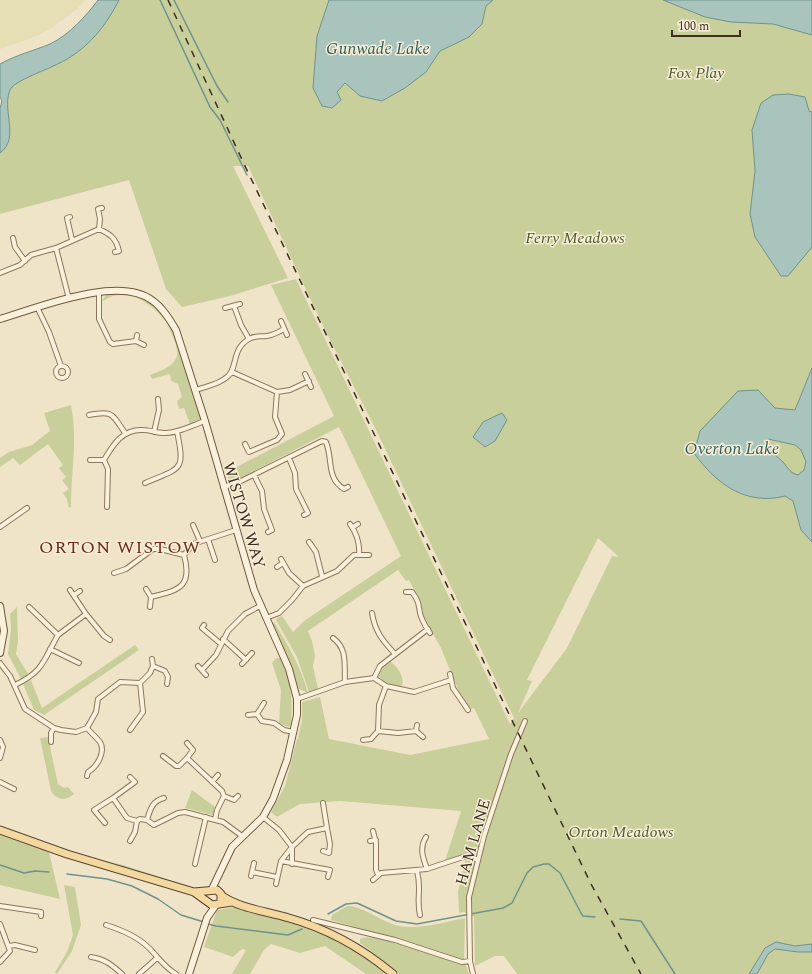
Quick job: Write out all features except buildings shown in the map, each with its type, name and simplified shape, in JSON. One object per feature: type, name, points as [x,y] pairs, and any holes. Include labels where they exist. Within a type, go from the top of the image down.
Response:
[{"type":"main road","points":[[0,830],[68,854],[194,892],[216,896],[232,902],[313,921],[329,932],[350,943],[393,974]]},
{"type":"main road","points":[[194,892],[207,900]]},
{"type":"main road","points":[[207,900],[216,896]]},
{"type":"main road","points":[[207,900],[216,896]]},
{"type":"street","points":[[98,229],[100,219],[99,209]]},
{"type":"street","points":[[67,218],[72,240]]},
{"type":"street","points":[[0,273],[10,271],[31,255],[56,248],[98,229],[111,235],[117,242],[119,251],[116,252]]},
{"type":"street","points":[[12,238],[15,247],[25,261]]},
{"type":"street","points":[[56,248],[68,299]]},
{"type":"street","name":"WISTOW WAY","points":[[0,319],[68,299],[99,292],[124,290],[139,293],[159,306],[176,330],[196,390],[223,487],[260,606],[289,669],[297,699],[297,714],[294,732],[277,790],[263,817],[232,847],[225,860],[218,879],[216,896],[207,918]]},
{"type":"street","points":[[99,292],[99,319],[110,342],[113,344],[136,341],[144,345]]},
{"type":"street","points":[[225,308],[240,304]]},
{"type":"street","points":[[234,306],[241,325],[249,339]]},
{"type":"street","points":[[38,308],[49,332],[61,366]]},
{"type":"street","points":[[281,321],[286,335]]},
{"type":"street","points":[[196,390],[217,383],[232,372],[234,359],[238,351],[249,339],[258,336],[272,335],[284,329]]},
{"type":"street","points":[[136,341],[137,335]]},
{"type":"street","points":[[232,372],[277,392],[290,390],[309,381]]},
{"type":"street","points":[[305,374],[311,386]]},
{"type":"street","points":[[245,444],[249,452],[277,440],[282,434],[275,417],[277,392]]},
{"type":"street","points":[[154,432],[158,410],[158,399]]},
{"type":"street","points":[[89,414],[104,411],[110,414],[115,418],[125,433]]},
{"type":"street","points":[[104,460],[115,442],[125,433],[141,429],[165,434],[205,421]]},
{"type":"street","points":[[145,483],[169,473],[177,468],[181,462],[182,456],[177,431]]},
{"type":"street","points":[[223,487],[254,475],[319,442],[326,442],[332,473],[336,484],[345,489]]},
{"type":"street","points":[[289,458],[295,473],[296,489],[308,512]]},
{"type":"street","points":[[90,460],[104,460]]},
{"type":"street","points":[[104,460],[108,469],[107,507]]},
{"type":"street","points":[[254,475],[262,491],[264,509],[272,530]]},
{"type":"street","points":[[0,527],[27,508]]},
{"type":"street","points":[[358,524],[351,526],[360,546],[359,554]]},
{"type":"street","points":[[193,525],[200,541]]},
{"type":"street","points":[[184,555],[193,544],[236,530]]},
{"type":"street","points":[[208,540],[215,560]]},
{"type":"street","points":[[309,542],[313,546],[318,558],[322,576]]},
{"type":"street","points":[[313,546],[318,543]]},
{"type":"street","points":[[114,573],[126,569],[153,549],[160,549],[184,555]]},
{"type":"street","points":[[266,618],[279,613],[303,586],[322,576],[330,575],[337,571],[349,558],[359,554],[369,555]]},
{"type":"street","points":[[151,597],[177,590],[184,583],[188,576],[184,555]]},
{"type":"street","points":[[277,567],[282,561],[289,573],[303,586]]},
{"type":"street","points":[[146,589],[151,597],[150,607]]},
{"type":"street","points":[[70,590],[103,638],[110,640]]},
{"type":"street","points":[[74,595],[80,591]]},
{"type":"street","points":[[374,678],[380,666],[429,631],[421,618],[420,606],[417,599],[412,592],[406,592]]},
{"type":"street","points":[[0,606],[4,630],[0,652]]},
{"type":"street","points":[[206,675],[200,668],[216,655],[228,631],[245,614],[260,606]]},
{"type":"street","points":[[29,607],[38,612],[58,635]]},
{"type":"street","points":[[372,613],[373,623],[378,634],[395,654]]},
{"type":"street","points":[[14,685],[37,672],[46,661],[50,649],[58,635],[86,614]]},
{"type":"street","points":[[204,625],[202,628],[221,644]]},
{"type":"street","points":[[333,638],[341,644],[343,650],[345,682]]},
{"type":"street","points":[[223,639],[246,660]]},
{"type":"street","points":[[50,649],[79,663]]},
{"type":"street","points":[[242,664],[252,653]]},
{"type":"street","points":[[71,660],[73,655]]},
{"type":"street","points":[[0,663],[14,685],[25,709],[54,728],[70,732],[87,728],[93,719],[100,696],[120,682],[140,683],[150,673],[153,666],[152,660]]},
{"type":"street","points":[[153,666],[165,671],[168,677],[167,684]]},
{"type":"street","points":[[450,674],[453,688],[468,710]]},
{"type":"street","points":[[297,699],[345,682],[374,678],[386,686],[414,692],[451,680]]},
{"type":"street","points":[[130,730],[131,723],[141,717],[144,712],[140,683]]},
{"type":"street","points":[[363,740],[371,739],[378,731],[379,705],[386,686]]},
{"type":"street","points":[[248,715],[257,714],[264,704]]},
{"type":"street","points":[[144,712],[149,713]]},
{"type":"street","points":[[257,714],[264,722],[274,723],[284,730],[294,732]]},
{"type":"street","name":"HAM LANE","points":[[473,974],[470,961],[469,897],[478,860],[511,754],[525,721]]},
{"type":"street","points":[[416,731],[418,725]]},
{"type":"street","points":[[51,742],[51,732],[54,728]]},
{"type":"street","points":[[86,772],[97,765],[102,746],[87,728]]},
{"type":"street","points":[[378,731],[398,733],[416,731],[423,737]]},
{"type":"street","points":[[0,740],[3,747],[0,758]]},
{"type":"street","points":[[163,756],[176,766],[179,766],[195,750],[186,743]]},
{"type":"street","points":[[187,758],[222,791],[224,796],[234,800],[238,796]]},
{"type":"street","points":[[104,823],[94,810],[135,782],[130,776]]},
{"type":"street","points":[[212,782],[218,776]]},
{"type":"street","points":[[0,782],[14,789]]},
{"type":"street","points":[[215,820],[216,810],[224,796]]},
{"type":"street","points":[[113,798],[127,818],[137,821],[140,819],[147,820],[154,825],[178,813],[185,812],[228,824],[242,836]]},
{"type":"street","points":[[147,820],[151,808],[156,801],[164,798]]},
{"type":"street","points":[[323,803],[330,844],[329,853],[323,851]]},
{"type":"street","points":[[194,864],[206,817]]},
{"type":"street","points":[[263,817],[279,830],[292,847],[292,864]]},
{"type":"street","points":[[130,841],[135,832],[137,821]]},
{"type":"street","points":[[276,884],[281,861],[292,847],[308,832],[327,828]]},
{"type":"street","points":[[374,831],[376,840],[376,870],[378,874]]},
{"type":"street","points":[[426,837],[420,842],[427,870]]},
{"type":"street","points":[[370,841],[376,840]]},
{"type":"street","points":[[373,880],[378,874],[427,870],[463,857],[471,857],[478,860]]},
{"type":"street","points":[[281,861],[292,864],[330,868],[328,877]]},
{"type":"street","points":[[254,863],[251,874],[277,877]]},
{"type":"street","points":[[417,871],[420,883],[417,902],[420,915]]},
{"type":"street","points":[[189,974],[197,954],[207,918],[207,900]]},
{"type":"street","points":[[0,906],[41,912],[41,916]]},
{"type":"street","points":[[313,921],[395,940],[462,962],[470,961]]},
{"type":"street","points":[[0,924],[10,951],[0,962]]},
{"type":"street","points":[[106,925],[132,934],[149,947],[166,968],[176,974]]},
{"type":"street","points":[[9,946],[16,945],[36,950]]},
{"type":"street","points":[[91,957],[110,963],[122,974]]},
{"type":"street","points":[[139,974],[157,958]]},
{"type":"shaded area","points":[[0,0],[85,0],[78,8],[52,28],[37,36],[0,49]]},
{"type":"green space","points":[[119,0],[812,0],[812,974],[517,974],[504,956],[495,956],[475,966],[474,917],[464,912],[459,913],[458,891],[467,854],[445,861],[461,811],[340,801],[300,804],[277,817],[271,812],[285,786],[297,739],[301,739],[298,738],[302,720],[302,702],[320,697],[329,739],[410,755],[489,739],[474,708],[471,709],[459,692],[441,648],[424,618],[421,603],[409,580],[406,581],[398,570],[308,631],[315,656],[313,666],[318,689],[309,692],[297,657],[276,620],[277,618],[282,616],[293,632],[304,621],[401,556],[339,427],[233,482],[228,478],[229,471],[334,416],[271,285],[296,279],[510,724],[514,718],[376,430],[325,330],[248,166],[233,166],[288,278],[230,296],[182,307],[166,289],[129,180],[0,214],[0,153],[6,147],[9,139],[8,96],[11,88],[24,79],[63,61],[83,48],[99,31]],"holes":[[[598,538],[619,557],[612,556],[567,648],[518,713],[532,681],[527,680]]]},
{"type":"green space","points":[[107,293],[126,293],[141,297],[153,305],[166,319],[165,320],[148,304],[135,297],[121,295],[112,296],[102,301]]},
{"type":"green space","points":[[168,320],[174,331],[202,419],[201,421],[190,424],[184,408],[179,409],[177,401],[182,397],[178,384],[171,381],[170,374],[152,379],[150,375],[170,365],[175,360],[177,354],[177,348],[166,321]]},
{"type":"green space","points":[[71,405],[74,444],[71,507],[69,508],[67,499],[63,493],[69,489],[62,480],[66,477],[59,468],[63,465],[48,444],[20,465],[13,458],[0,467],[0,458],[9,452],[32,445],[50,431],[44,413]]},
{"type":"green space","points":[[17,607],[18,642],[16,654],[28,674],[21,679],[8,654],[11,629],[10,614]]},
{"type":"green space","points":[[274,622],[298,665],[308,693],[299,689],[290,663],[273,624]]},
{"type":"green space","points":[[135,645],[139,650],[44,715],[34,710],[23,684],[31,680],[42,708]]},
{"type":"green space","points":[[276,658],[281,658],[290,690],[292,706],[291,725],[288,727],[279,723],[281,690],[272,663]]},
{"type":"green space","points":[[391,662],[402,677],[403,680],[401,687],[387,684],[378,676],[381,669]]},
{"type":"green space","points":[[48,737],[58,784],[64,788],[68,787],[74,794],[65,799],[56,797],[51,791],[40,738]]},
{"type":"green space","points":[[192,790],[215,807],[213,815],[185,808]]},
{"type":"green space","points":[[0,834],[49,852],[60,899],[0,885]]},
{"type":"green space","points":[[95,859],[123,865],[194,888],[191,888]]},
{"type":"green space","points":[[64,885],[75,887],[81,925],[72,951],[57,974],[55,972],[67,952],[73,935]]},
{"type":"green space","points":[[347,906],[361,909],[392,924],[407,927],[432,925],[465,918],[464,960],[469,974],[399,974],[360,943],[360,939],[366,937],[375,938],[376,933],[331,920],[332,915]]},
{"type":"green space","points":[[235,907],[295,924],[334,940],[352,949],[386,974],[366,974],[325,946],[300,953],[271,944],[264,950],[250,974],[232,974],[246,950],[242,949],[233,957],[204,947],[217,910]]},
{"type":"water","points":[[98,0],[119,0],[107,21],[91,40],[83,48],[62,62],[24,79],[11,88],[8,96],[9,139],[6,147],[0,153],[0,108],[2,101],[0,97],[0,64],[50,44],[64,36],[77,25]]},
{"type":"water","name":"Gunwade Lake","points":[[329,0],[493,0],[486,6],[482,24],[469,37],[440,51],[426,72],[405,88],[382,101],[360,96],[345,83],[337,92],[341,100],[332,108],[322,106],[313,88],[317,36]]},
{"type":"water","points":[[663,0],[812,0],[812,35],[773,24],[731,22],[705,17]]},
{"type":"water","points":[[702,68],[712,68],[714,70],[712,77],[706,77]]},
{"type":"water","points":[[789,94],[805,97],[809,111],[812,112],[812,247],[788,276],[781,276],[755,237],[750,214],[755,171],[752,130],[761,103],[773,95]]},
{"type":"water","name":"Overton Lake","points":[[812,368],[812,542],[801,530],[793,501],[785,496],[757,498],[733,490],[712,474],[694,453],[700,431],[738,391],[758,390],[775,408],[795,410]],"holes":[[[768,439],[795,445],[801,450],[806,462],[804,470],[798,475],[789,470],[783,462],[771,452],[765,443]]]},
{"type":"water","points":[[502,413],[507,420],[495,441],[485,447],[473,437],[483,422]]},
{"type":"water","points":[[776,942],[795,946],[812,944],[812,952],[775,949],[768,954],[757,974],[749,974],[765,948]]},
{"type":"waterway","points":[[160,0],[210,107],[220,120],[247,175]]},
{"type":"waterway","points":[[174,0],[217,86],[228,102]]},
{"type":"waterway","points":[[328,914],[346,904],[357,903],[396,921],[417,924],[503,908],[512,903],[527,873],[533,867],[549,864],[560,873],[583,916],[595,917]]},
{"type":"waterway","points":[[0,865],[24,873],[35,871],[49,872]]},
{"type":"waterway","points":[[67,874],[107,879],[132,886],[158,899],[181,915],[204,922]]},
{"type":"waterway","points":[[620,919],[641,921],[675,974]]},
{"type":"waterway","points":[[208,924],[288,935],[302,929]]},
{"type":"railway","points":[[168,0],[244,164],[591,884],[641,974]]},
{"type":"district","name":"ORTON WISTOW","points":[[120,547]]},
{"type":"park label","name":"Fox Play","points":[[696,72]]},
{"type":"park label","name":"Ferry Meadows","points":[[575,237]]},
{"type":"park label","name":"Orton Meadows","points":[[621,831]]}]
